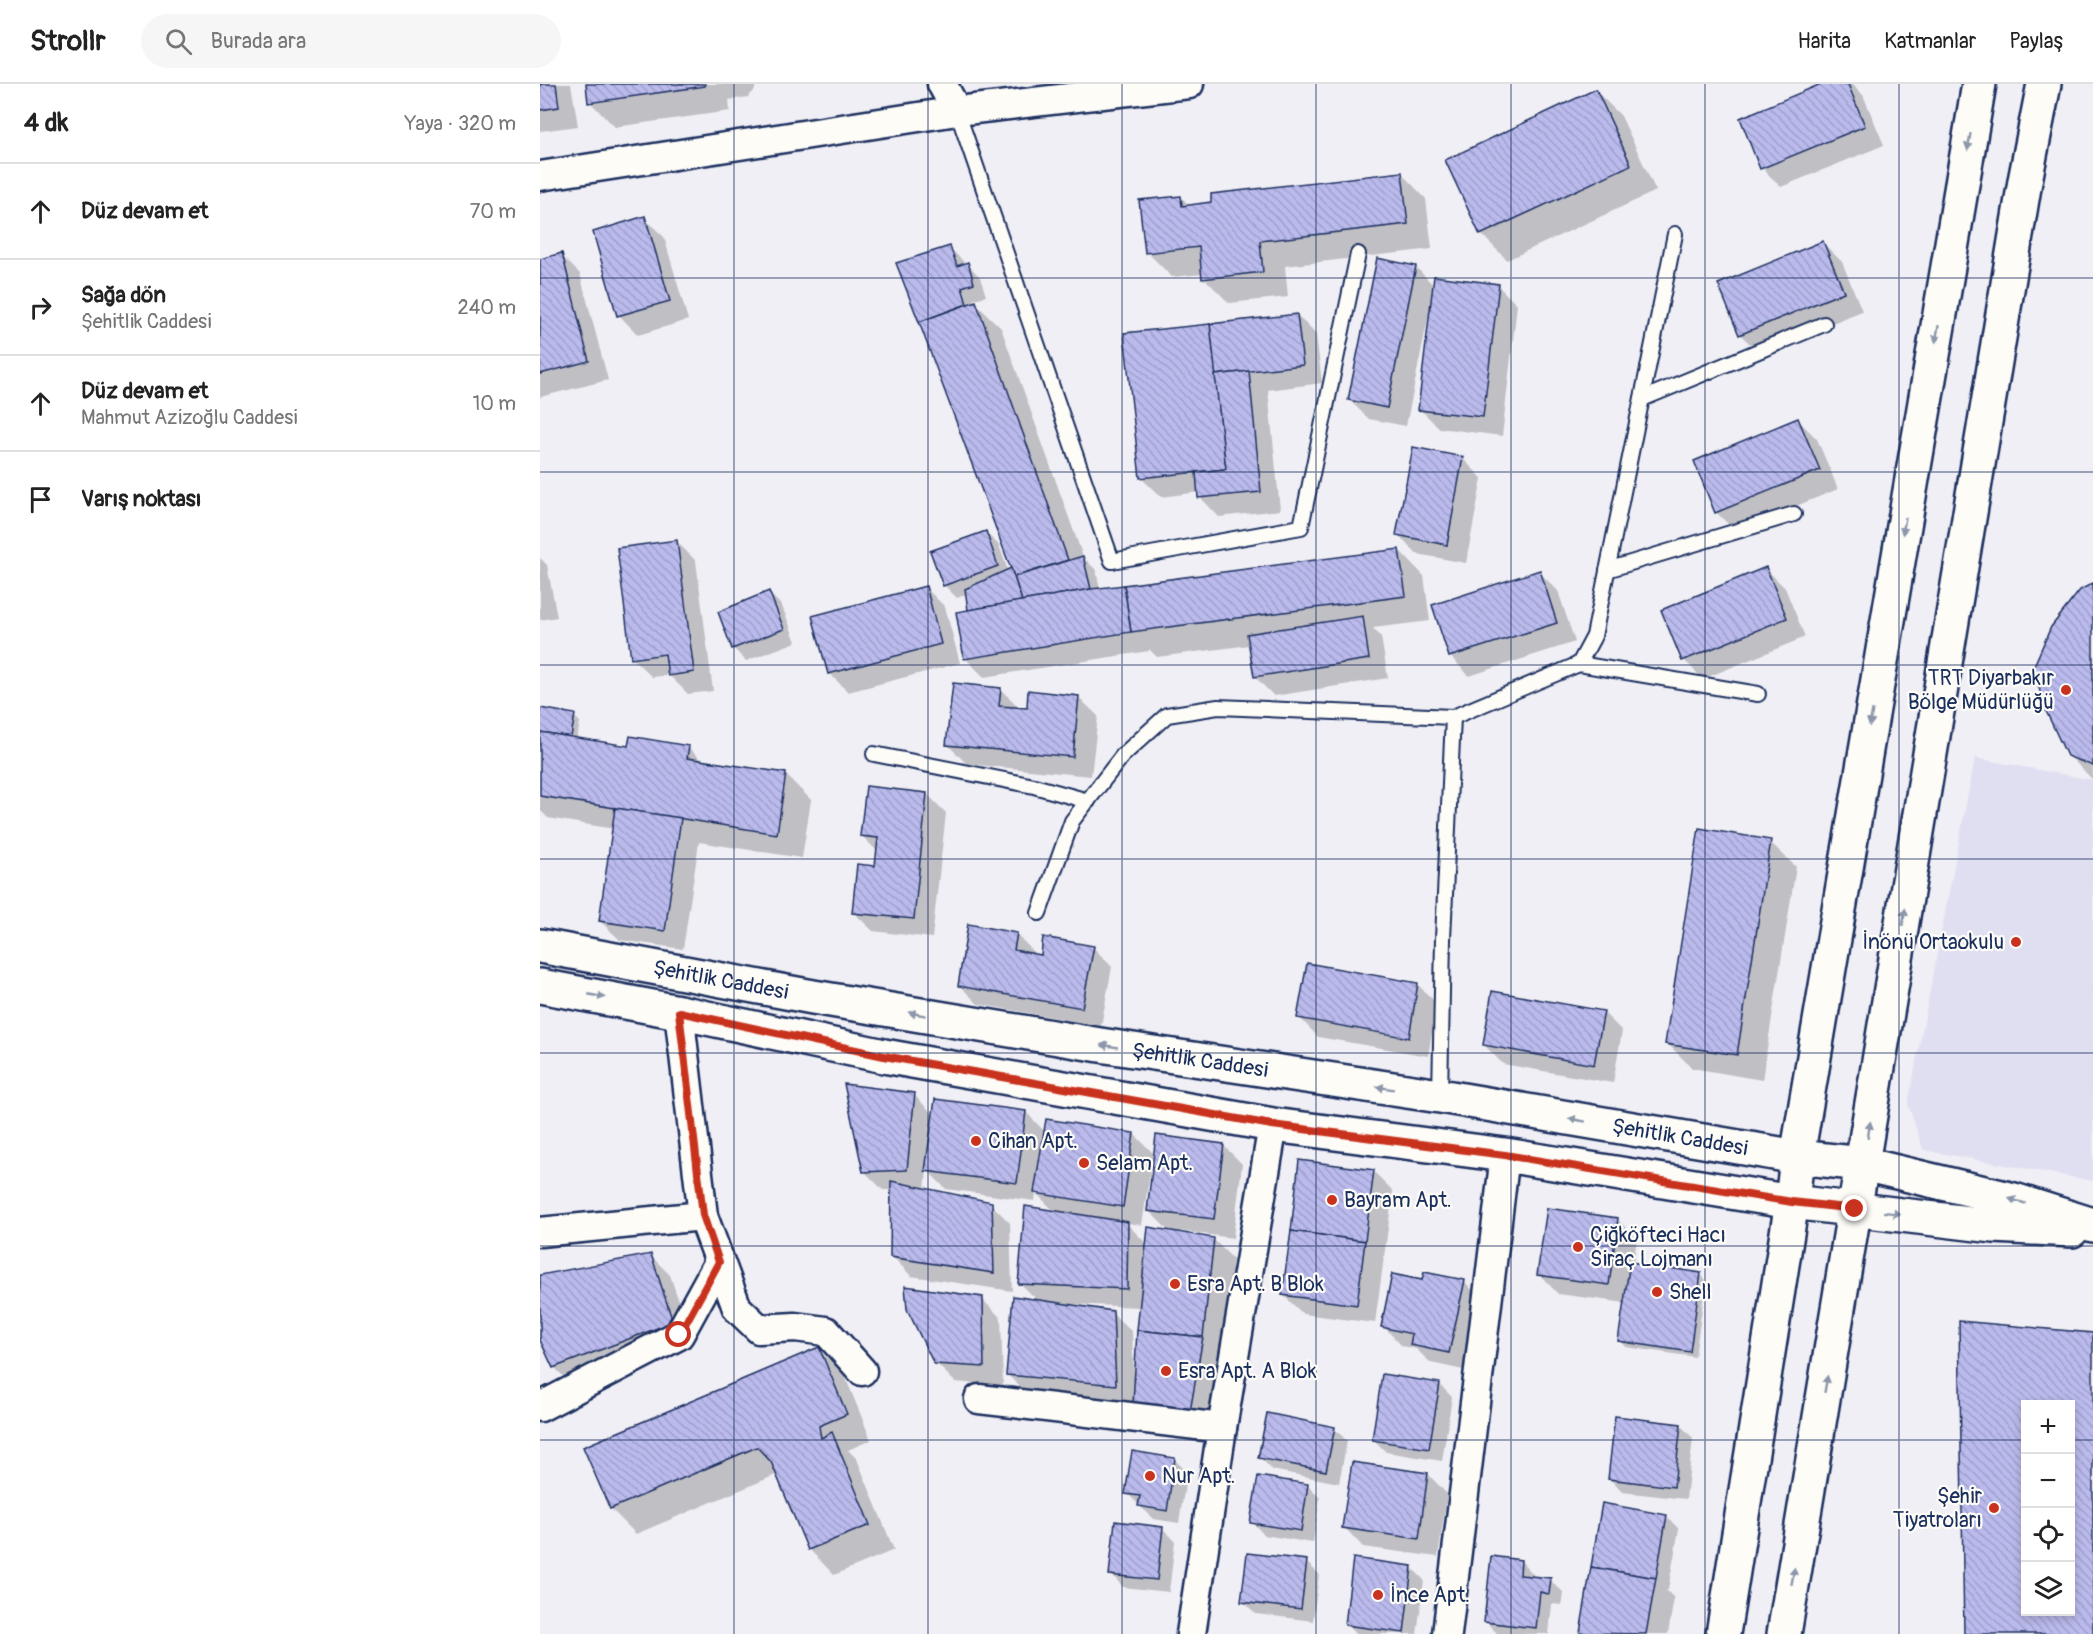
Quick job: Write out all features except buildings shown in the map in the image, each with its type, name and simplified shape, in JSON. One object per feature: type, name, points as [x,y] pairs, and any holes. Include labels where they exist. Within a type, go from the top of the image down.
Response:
[{"type":"street","points":[[942,84],[957,111]]},
{"type":"street","points":[[540,176],[957,111],[1189,84]]},
{"type":"street","points":[[1723,1634],[1792,1202],[1797,1157],[1979,84]]},
{"type":"street","points":[[1784,1634],[2025,181],[2044,84]]},
{"type":"street","name":"Şehitlik Caddesi","points":[[540,946],[813,997],[1100,1045],[1440,1096],[1797,1157],[1863,1164],[2014,1200],[2093,1225]]},
{"type":"street","name":"Şehitlik Caddesi","points":[[540,986],[679,1012],[884,1056],[1272,1125],[1505,1155],[1792,1202],[1994,1226],[2093,1232]]},
{"type":"street","points":[[679,1012],[703,1215],[737,1308],[759,1329],[795,1327],[826,1331],[862,1371]]},
{"type":"street","points":[[1191,1634],[1221,1428],[1272,1125]]},
{"type":"street","points":[[1447,1634],[1505,1155]]},
{"type":"street","points":[[540,1232],[703,1215]]},
{"type":"street","points":[[540,1407],[679,1335],[719,1262]]},
{"type":"street","points":[[979,1399],[1221,1428]]},
{"type":"lane","points":[[957,111],[1112,561],[1301,527],[1358,254]]},
{"type":"lane","points":[[1579,664],[1594,636],[1675,234]]},
{"type":"lane","points":[[1642,399],[1824,324]]},
{"type":"lane","points":[[1607,570],[1794,514]]},
{"type":"lane","points":[[1039,913],[1072,821],[1123,755],[1167,715],[1218,707],[1453,717],[1579,664],[1758,694]]},
{"type":"lane","points":[[1440,1096],[1443,939],[1453,717]]},
{"type":"lane","points":[[874,754],[1034,786],[1088,801]]},
{"type":"shaded area","name":"İnönü Ortaokulu","points":[[1975,758],[2093,780],[2093,1181],[1923,1150],[1908,1104]]},
{"type":"place","name":"TRT Diyarbakır Bölge Müdürlüğü","points":[[2066,690]]},
{"type":"place","name":"İnönü Ortaokulu","points":[[2016,942]]},
{"type":"place","name":"Cihan Apt.","points":[[976,1141]]},
{"type":"place","name":"Selam Apt.","points":[[1084,1163]]},
{"type":"place","name":"Bayram Apt.","points":[[1332,1200]]},
{"type":"place","name":"Çiğköfteci Hacı Siraç Lojmanı","points":[[1578,1247]]},
{"type":"place","name":"Esra Apt. B Blok","points":[[1175,1284]]},
{"type":"place","name":"Shell","points":[[1657,1292]]},
{"type":"place","name":"Esra Apt. A Blok","points":[[1166,1371]]},
{"type":"place","name":"Nur Apt.","points":[[1150,1476]]},
{"type":"place","name":"Şehir Tiyatroları","points":[[1994,1508]]},
{"type":"place","name":"İnce Apt.","points":[[1378,1595]]},
{"type":"route","points":[[679,1335],[719,1262],[703,1215],[679,1012],[884,1056],[1272,1125],[1505,1155],[1792,1202],[1855,1209]]}]
